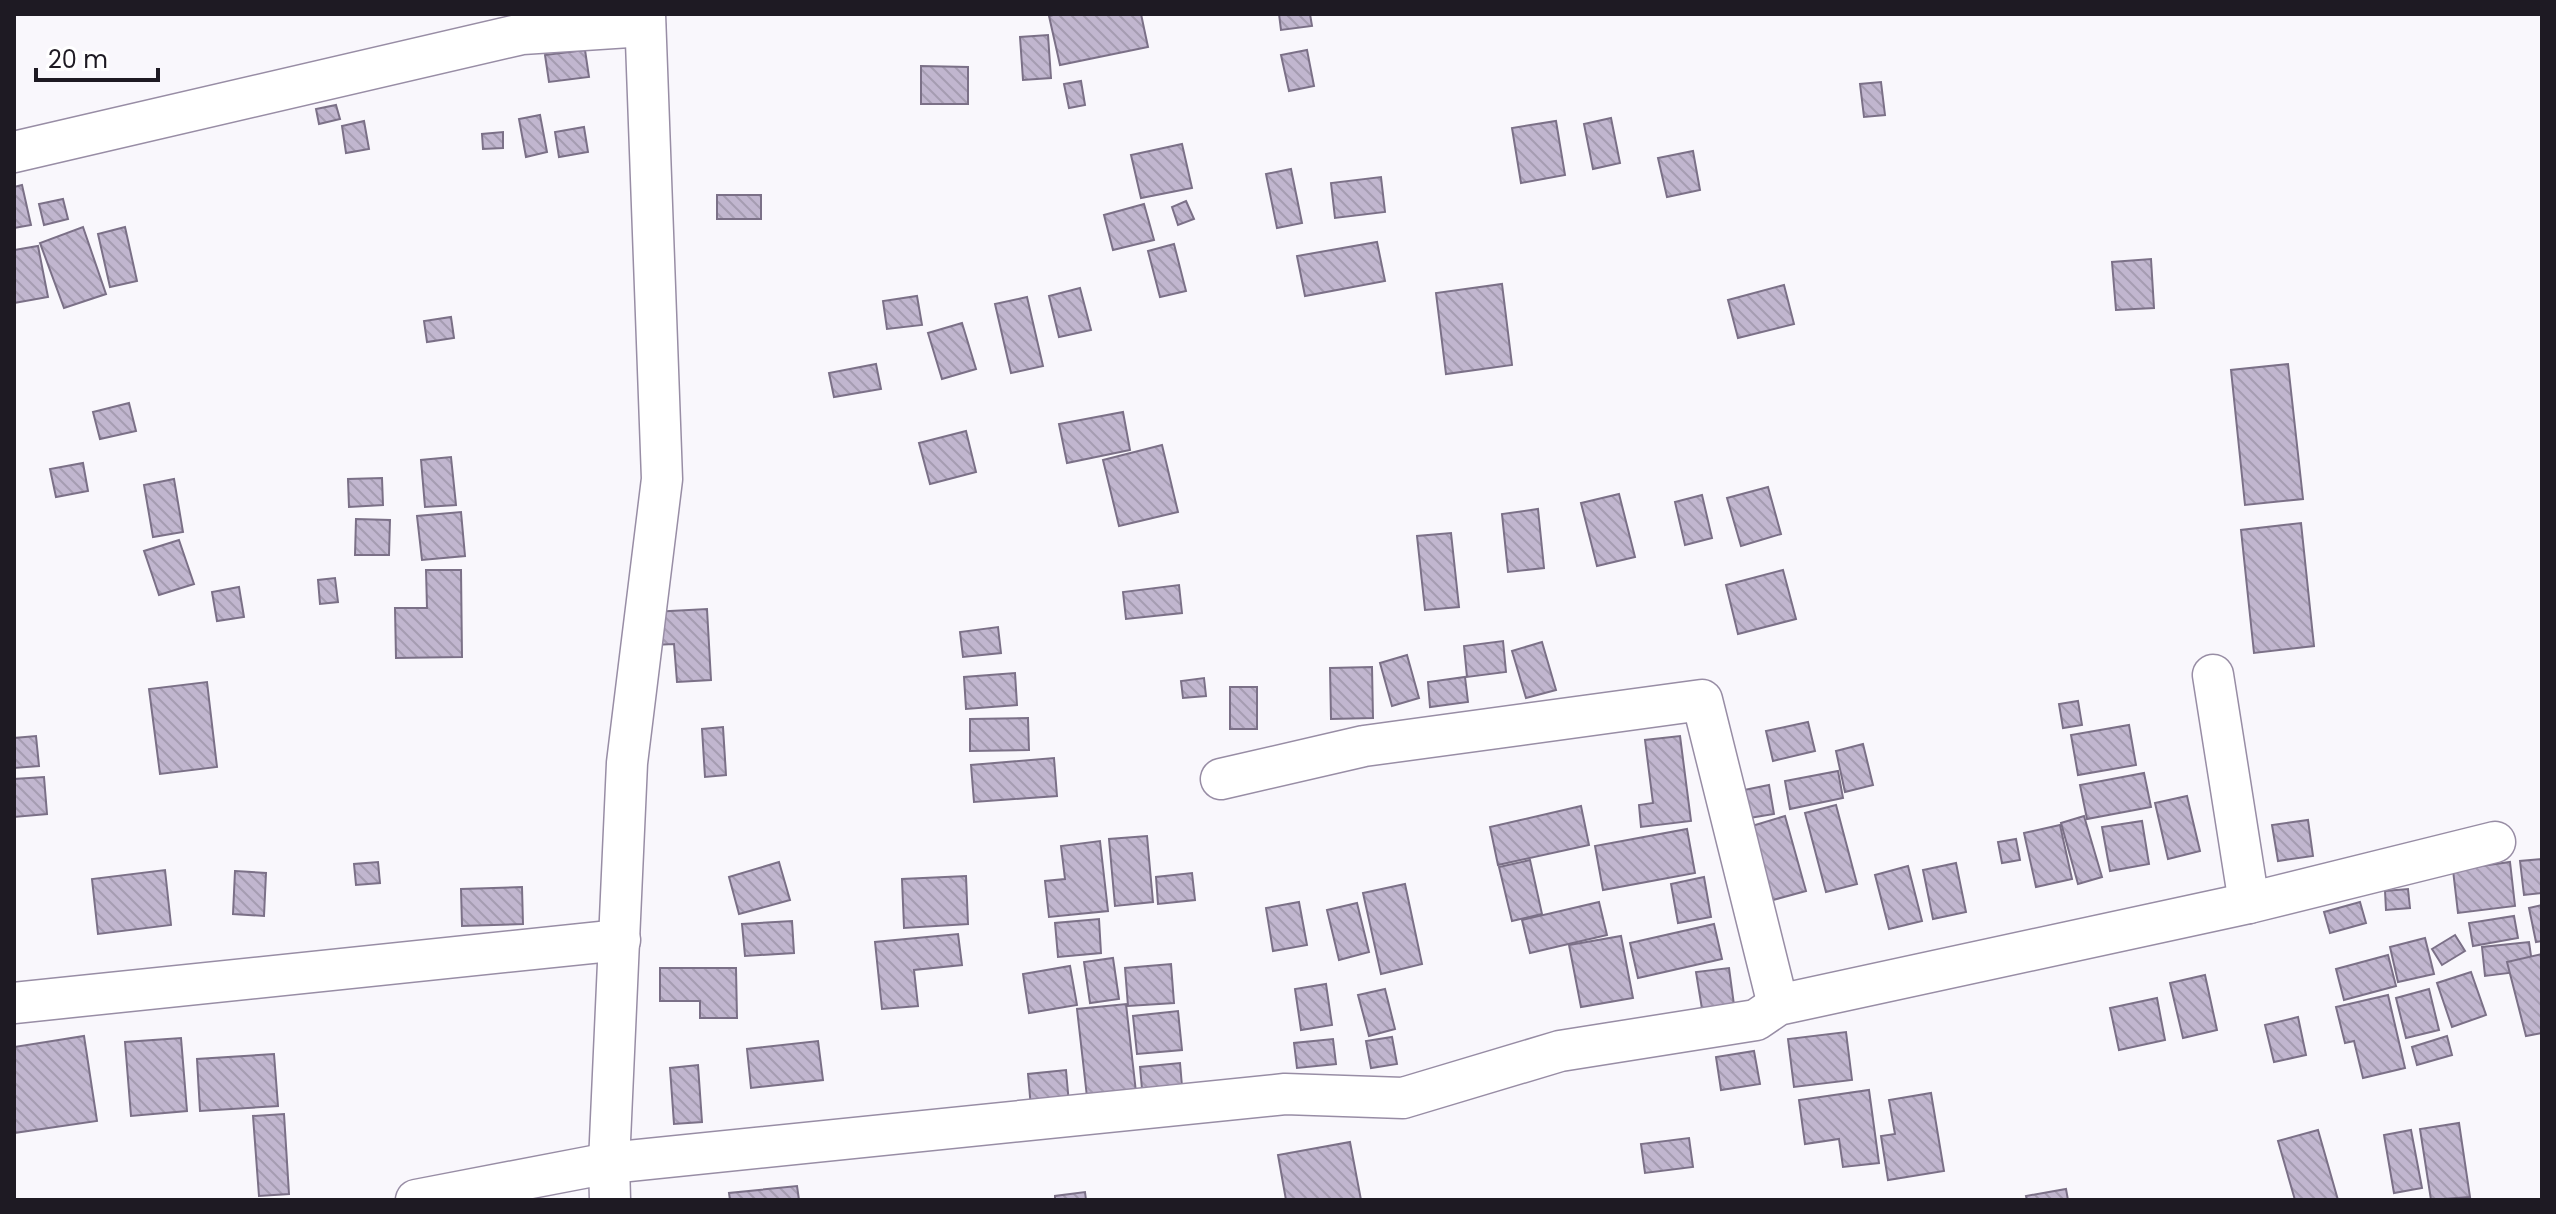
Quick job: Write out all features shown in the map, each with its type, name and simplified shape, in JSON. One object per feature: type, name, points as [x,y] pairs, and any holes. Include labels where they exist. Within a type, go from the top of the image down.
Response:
[{"type":"street","points":[[14,152],[522,34],[645,20],[662,479],[627,763],[609,1182]]},
{"type":"street","points":[[2213,675],[2249,903]]},
{"type":"street","points":[[1221,779],[1364,746],[1702,700],[1778,1005]]},
{"type":"street","points":[[416,1200],[609,1182],[1285,1094],[1403,1098],[1560,1051],[1756,1020],[1778,1005],[2249,903],[2495,842]]},
{"type":"street","points":[[14,1003],[620,940]]},
{"type":"building","points":[[1141,14],[1148,47],[1060,65],[1049,16]]},
{"type":"building","points":[[1279,14],[1310,14],[1312,26],[1281,30]]},
{"type":"building","points":[[1048,35],[1051,78],[1023,80],[1020,37]]},
{"type":"building","points":[[585,50],[589,77],[549,82],[545,55]]},
{"type":"building","points":[[1307,50],[1314,86],[1289,91],[1281,55]]},
{"type":"building","points":[[921,66],[968,67],[968,104],[921,104]]},
{"type":"building","points":[[1081,81],[1085,105],[1069,108],[1064,84]]},
{"type":"building","points":[[1881,82],[1885,115],[1864,117],[1860,84]]},
{"type":"building","points":[[336,105],[340,119],[319,124],[316,109]]},
{"type":"building","points":[[540,115],[547,152],[526,157],[519,119]]},
{"type":"building","points":[[1611,118],[1620,163],[1593,169],[1584,124]]},
{"type":"building","points":[[364,121],[369,149],[346,153],[342,126]]},
{"type":"building","points":[[1556,121],[1565,175],[1521,183],[1512,128]]},
{"type":"building","points":[[584,127],[588,152],[559,157],[555,132]]},
{"type":"building","points":[[503,132],[503,148],[483,149],[482,134]]},
{"type":"building","points":[[1182,144],[1192,188],[1141,198],[1131,155]]},
{"type":"building","points":[[1693,151],[1700,190],[1667,197],[1658,158]]},
{"type":"building","points":[[1291,169],[1302,223],[1277,228],[1266,174]]},
{"type":"building","points":[[1381,177],[1385,212],[1335,218],[1331,183]]},
{"type":"building","points":[[22,185],[31,225],[14,228],[14,187]]},
{"type":"building","points":[[717,195],[761,195],[761,219],[717,219]]},
{"type":"building","points":[[63,199],[68,219],[44,225],[39,204]]},
{"type":"building","points":[[1186,201],[1194,219],[1178,225],[1172,207]]},
{"type":"building","points":[[1144,204],[1154,240],[1113,250],[1104,215]]},
{"type":"building","points":[[83,227],[106,294],[64,308],[40,243]]},
{"type":"building","points":[[125,227],[137,281],[110,287],[98,234]]},
{"type":"building","points":[[1377,242],[1385,281],[1305,296],[1297,256]]},
{"type":"building","points":[[1174,244],[1186,291],[1160,297],[1148,251]]},
{"type":"building","points":[[38,246],[48,297],[14,303],[14,250]]},
{"type":"building","points":[[2151,259],[2154,308],[2116,310],[2112,262]]},
{"type":"building","points":[[1502,284],[1512,365],[1446,374],[1436,293]]},
{"type":"building","points":[[1784,285],[1794,324],[1738,338],[1728,300]]},
{"type":"building","points":[[1080,288],[1091,330],[1059,337],[1049,296]]},
{"type":"building","points":[[917,296],[922,325],[887,329],[883,301]]},
{"type":"building","points":[[1027,297],[1043,366],[1011,373],[995,304]]},
{"type":"building","points":[[451,317],[454,338],[427,342],[424,321]]},
{"type":"building","points":[[962,323],[976,369],[942,379],[928,333]]},
{"type":"building","points":[[876,364],[881,389],[834,397],[829,373]]},
{"type":"building","points":[[2288,364],[2303,499],[2245,505],[2231,370]]},
{"type":"building","points":[[129,403],[136,431],[100,439],[93,412]]},
{"type":"building","points":[[1123,412],[1130,450],[1067,463],[1059,424]]},
{"type":"building","points":[[966,431],[976,472],[930,484],[919,443]]},
{"type":"building","points":[[1162,445],[1178,512],[1119,526],[1103,460]]},
{"type":"building","points":[[451,457],[456,505],[425,507],[421,460]]},
{"type":"building","points":[[83,463],[88,491],[56,497],[50,469]]},
{"type":"building","points":[[382,478],[383,505],[349,507],[348,479]]},
{"type":"building","points":[[174,479],[183,532],[153,537],[144,485]]},
{"type":"building","points":[[1768,487],[1781,534],[1741,546],[1727,498]]},
{"type":"building","points":[[1619,494],[1635,557],[1597,566],[1581,503]]},
{"type":"building","points":[[1702,495],[1712,538],[1685,545],[1675,502]]},
{"type":"building","points":[[1538,509],[1544,568],[1508,572],[1502,514]]},
{"type":"building","points":[[461,512],[465,556],[422,560],[417,516]]},
{"type":"building","points":[[356,519],[390,520],[389,555],[355,555]]},
{"type":"building","points":[[2301,523],[2314,646],[2254,653],[2241,530]]},
{"type":"building","points":[[1451,533],[1459,607],[1425,610],[1417,536]]},
{"type":"building","points":[[179,540],[194,584],[159,595],[144,551]]},
{"type":"building","points":[[426,570],[461,570],[462,657],[396,658],[395,608],[427,608]]},
{"type":"building","points":[[1783,570],[1796,619],[1738,634],[1726,585]]},
{"type":"building","points":[[335,578],[338,602],[320,604],[318,580]]},
{"type":"building","points":[[1179,585],[1182,613],[1126,619],[1123,592]]},
{"type":"building","points":[[239,587],[244,617],[217,621],[212,592]]},
{"type":"building","points":[[707,609],[711,680],[677,682],[674,644],[654,645],[652,612]]},
{"type":"building","points":[[998,627],[1001,653],[963,657],[960,632]]},
{"type":"building","points":[[1503,641],[1506,672],[1467,677],[1464,646]]},
{"type":"building","points":[[1542,642],[1556,690],[1526,698],[1512,651]]},
{"type":"building","points":[[1407,655],[1419,698],[1392,706],[1380,663]]},
{"type":"building","points":[[1372,667],[1373,718],[1331,719],[1330,668]]},
{"type":"building","points":[[1015,673],[1017,705],[966,709],[964,677]]},
{"type":"building","points":[[1465,677],[1468,702],[1430,707],[1428,682]]},
{"type":"building","points":[[1204,678],[1206,696],[1183,698],[1181,681]]},
{"type":"building","points":[[207,682],[217,767],[160,774],[149,689]]},
{"type":"building","points":[[1230,687],[1257,687],[1257,729],[1230,729]]},
{"type":"building","points":[[2078,701],[2082,725],[2063,728],[2059,704]]},
{"type":"building","points":[[1028,718],[1029,750],[970,751],[970,719]]},
{"type":"building","points":[[1808,722],[1815,751],[1773,761],[1766,731]]},
{"type":"building","points":[[2129,725],[2136,765],[2078,775],[2071,735]]},
{"type":"building","points":[[723,727],[726,775],[705,777],[702,729]]},
{"type":"building","points":[[36,736],[39,766],[14,768],[14,738]]},
{"type":"building","points":[[1680,736],[1691,821],[1641,827],[1639,805],[1653,803],[1645,740]]},
{"type":"building","points":[[1863,744],[1873,785],[1845,792],[1836,751]]},
{"type":"building","points":[[1054,758],[1057,796],[974,802],[971,765]]},
{"type":"building","points":[[1838,771],[1843,798],[1790,809],[1785,781]]},
{"type":"building","points":[[2144,773],[2151,807],[2087,819],[2080,785]]},
{"type":"building","points":[[44,777],[47,814],[14,817],[14,779]]},
{"type":"building","points":[[1769,785],[1774,814],[1749,818],[1744,790]]},
{"type":"building","points":[[2187,796],[2200,851],[2168,859],[2155,803]]},
{"type":"building","points":[[1836,805],[1857,884],[1826,892],[1805,813]]},
{"type":"building","points":[[1581,806],[1589,845],[1498,865],[1490,827]]},
{"type":"building","points":[[1785,816],[1806,891],[1773,900],[1752,826]]},
{"type":"building","points":[[2084,816],[2102,877],[2078,884],[2061,823]]},
{"type":"building","points":[[2308,820],[2313,856],[2278,861],[2272,825]]},
{"type":"building","points":[[2142,821],[2149,864],[2110,871],[2102,827]]},
{"type":"building","points":[[2060,825],[2072,879],[2036,887],[2024,833]]},
{"type":"building","points":[[1687,829],[1695,873],[1603,890],[1595,846]]},
{"type":"building","points":[[1147,836],[1153,902],[1115,906],[1109,839]]},
{"type":"building","points":[[2016,839],[2020,860],[2002,863],[1998,842]]},
{"type":"building","points":[[1100,841],[1108,911],[1049,917],[1045,881],[1065,879],[1061,846]]},
{"type":"building","points":[[2542,859],[2542,893],[2524,895],[2520,861]]},
{"type":"building","points":[[1530,860],[1542,914],[1512,921],[1499,867]]},
{"type":"building","points":[[378,862],[380,883],[356,885],[354,864]]},
{"type":"building","points":[[779,862],[790,900],[739,914],[729,877]]},
{"type":"building","points":[[2510,862],[2515,906],[2458,913],[2453,870]]},
{"type":"building","points":[[1956,863],[1966,912],[1933,919],[1923,870]]},
{"type":"building","points":[[1908,866],[1922,921],[1889,929],[1875,875]]},
{"type":"building","points":[[165,870],[171,925],[98,934],[92,879]]},
{"type":"building","points":[[235,871],[266,873],[264,916],[233,914]]},
{"type":"building","points":[[1192,873],[1195,900],[1158,904],[1156,877]]},
{"type":"building","points":[[966,876],[968,924],[904,928],[902,879]]},
{"type":"building","points":[[1704,877],[1711,917],[1678,923],[1671,884]]},
{"type":"building","points":[[1405,884],[1422,964],[1381,974],[1363,893]]},
{"type":"building","points":[[522,887],[523,924],[462,926],[461,889]]},
{"type":"building","points":[[2408,889],[2410,908],[2386,910],[2385,891]]},
{"type":"building","points":[[1299,902],[1307,945],[1273,951],[1266,908]]},
{"type":"building","points":[[1599,902],[1607,935],[1530,953],[1522,920]]},
{"type":"building","points":[[2360,902],[2366,923],[2330,933],[2324,912]]},
{"type":"building","points":[[1357,903],[1369,952],[1339,960],[1327,910]]},
{"type":"building","points":[[2542,905],[2542,941],[2536,942],[2529,908]]},
{"type":"building","points":[[2514,916],[2518,938],[2473,946],[2469,923]]},
{"type":"building","points":[[1099,919],[1101,953],[1058,957],[1055,923]]},
{"type":"building","points":[[792,921],[794,953],[745,956],[742,924]]},
{"type":"building","points":[[1714,924],[1722,959],[1638,978],[1630,943]]},
{"type":"building","points":[[958,934],[962,965],[914,970],[918,1006],[882,1009],[875,942]]},
{"type":"building","points":[[2455,935],[2465,951],[2442,965],[2432,949]]},
{"type":"building","points":[[1621,936],[1633,998],[1581,1007],[1569,945]]},
{"type":"building","points":[[2425,938],[2434,974],[2398,982],[2390,947]]},
{"type":"building","points":[[2529,942],[2533,970],[2485,976],[2482,947]]},
{"type":"building","points":[[2542,954],[2542,1033],[2526,1036],[2507,962]]},
{"type":"building","points":[[2388,955],[2396,986],[2344,1000],[2336,969]]},
{"type":"building","points":[[1113,958],[1119,999],[1090,1003],[1084,962]]},
{"type":"building","points":[[1171,964],[1174,1003],[1128,1006],[1125,968]]},
{"type":"building","points":[[1070,966],[1077,1005],[1029,1013],[1023,974]]},
{"type":"building","points":[[660,968],[736,968],[737,1018],[700,1018],[700,1001],[660,1001]]},
{"type":"building","points":[[1729,968],[1734,1005],[1702,1009],[1696,972]]},
{"type":"building","points":[[2471,972],[2486,1015],[2452,1027],[2437,983]]},
{"type":"building","points":[[2205,975],[2217,1030],[2183,1038],[2170,983]]},
{"type":"building","points":[[1326,984],[1332,1025],[1301,1030],[1295,989]]},
{"type":"building","points":[[1385,989],[1395,1029],[1369,1036],[1358,995]]},
{"type":"building","points":[[2429,989],[2439,1030],[2406,1038],[2396,998]]},
{"type":"building","points":[[2388,995],[2405,1068],[2363,1078],[2354,1041],[2345,1043],[2336,1007]]},
{"type":"building","points":[[2157,998],[2165,1040],[2119,1050],[2110,1008]]},
{"type":"building","points":[[1126,1004],[1136,1092],[1087,1097],[1077,1009]]},
{"type":"building","points":[[1178,1011],[1182,1050],[1137,1054],[1133,1016]]},
{"type":"building","points":[[2298,1017],[2306,1055],[2274,1062],[2265,1025]]},
{"type":"building","points":[[1846,1032],[1852,1080],[1794,1087],[1788,1039]]},
{"type":"building","points":[[84,1036],[97,1121],[14,1133],[14,1047]]},
{"type":"building","points":[[2447,1036],[2452,1055],[2417,1065],[2412,1047]]},
{"type":"building","points":[[1392,1037],[1397,1064],[1371,1068],[1366,1041]]},
{"type":"building","points":[[181,1038],[187,1111],[131,1116],[125,1042]]},
{"type":"building","points":[[1333,1039],[1336,1064],[1297,1068],[1294,1043]]},
{"type":"building","points":[[818,1041],[823,1080],[751,1088],[747,1049]]},
{"type":"building","points":[[1754,1051],[1760,1084],[1721,1090],[1716,1057]]},
{"type":"building","points":[[274,1054],[278,1106],[200,1111],[197,1059]]},
{"type":"building","points":[[1180,1063],[1182,1086],[1142,1089],[1140,1067]]},
{"type":"building","points":[[698,1065],[702,1122],[674,1124],[670,1068]]},
{"type":"building","points":[[1066,1070],[1069,1104],[1031,1108],[1028,1074]]},
{"type":"building","points":[[1869,1090],[1879,1163],[1843,1167],[1839,1139],[1805,1144],[1799,1100]]},
{"type":"building","points":[[1931,1093],[1944,1171],[1888,1180],[1881,1136],[1895,1134],[1889,1100]]},
{"type":"building","points":[[284,1114],[289,1194],[259,1196],[253,1116]]},
{"type":"building","points":[[2459,1123],[2470,1197],[2431,1200],[2420,1129]]},
{"type":"building","points":[[2318,1130],[2338,1200],[2295,1200],[2278,1141]]},
{"type":"building","points":[[2411,1130],[2422,1188],[2394,1193],[2384,1135]]},
{"type":"building","points":[[1689,1138],[1693,1167],[1645,1173],[1641,1144]]},
{"type":"building","points":[[1350,1142],[1361,1200],[1286,1200],[1278,1155]]},
{"type":"building","points":[[797,1186],[799,1200],[730,1200],[729,1193]]},
{"type":"building","points":[[2066,1189],[2068,1200],[2027,1200],[2026,1196]]},
{"type":"building","points":[[1085,1192],[1086,1200],[1055,1200],[1055,1196]]}]
